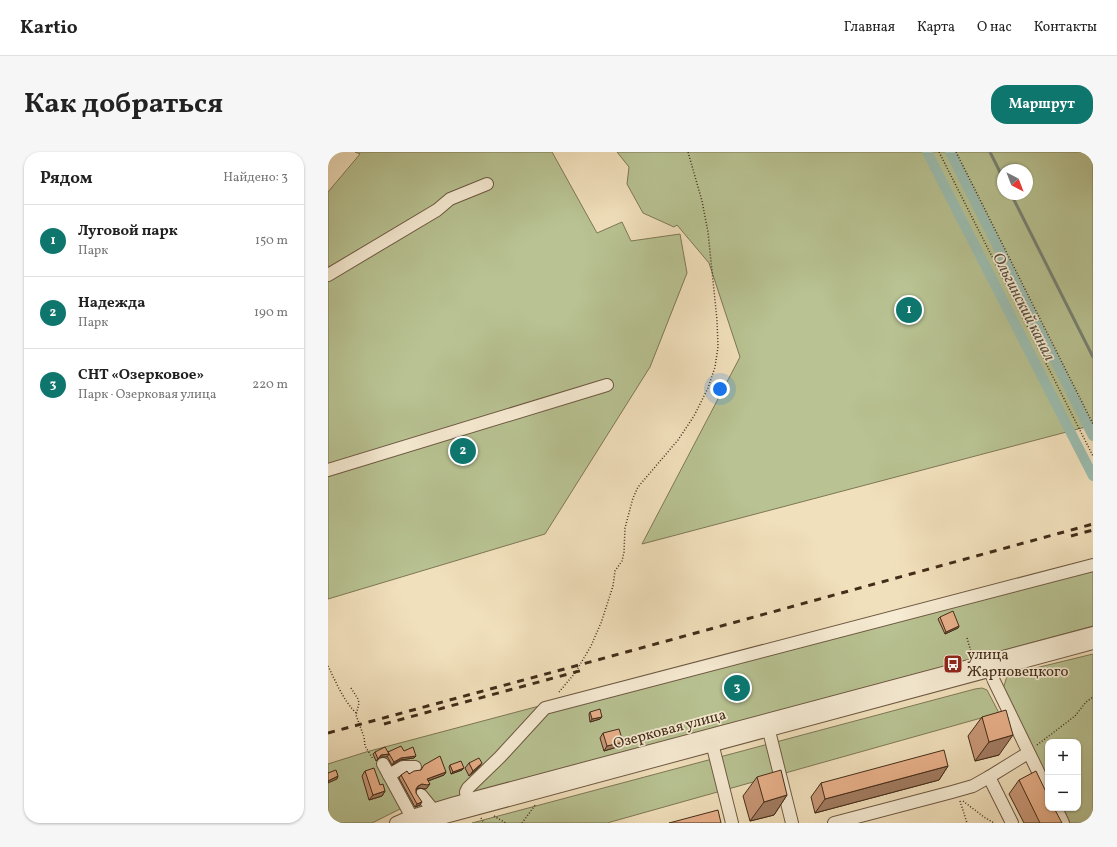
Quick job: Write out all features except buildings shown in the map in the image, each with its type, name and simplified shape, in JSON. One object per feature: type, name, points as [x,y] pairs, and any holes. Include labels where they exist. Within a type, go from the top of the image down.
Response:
[{"type":"street","points":[[328,275],[437,210],[450,199],[487,184]]},
{"type":"street","points":[[328,470],[607,386]]},
{"type":"street","points":[[467,800],[466,792],[468,788],[500,757],[545,708],[1093,565]]},
{"type":"street","name":"Озерковая улица","points":[[396,823],[413,820],[432,810],[467,800],[711,740],[989,665],[1093,633]]},
{"type":"street","name":"Озерковая улица","points":[[989,665],[1093,643]]},
{"type":"street","points":[[989,665],[994,682],[1045,786]]},
{"type":"street","points":[[768,725],[792,823]]},
{"type":"street","points":[[711,740],[732,823]]},
{"type":"street","name":"Озерковая улица","points":[[423,823],[711,740]]},
{"type":"street","points":[[834,823],[973,786],[1028,753]]},
{"type":"street","points":[[383,764],[413,820]]},
{"type":"street","points":[[389,775],[403,768],[414,767]]},
{"type":"street","points":[[989,777],[1012,823]]},
{"type":"street","points":[[421,794],[432,810]]},
{"type":"street","points":[[1057,811],[1063,823]]},
{"type":"path","points":[[545,708],[575,673],[591,646],[602,623],[613,586],[615,571],[622,561],[625,528],[638,487],[678,440],[694,416],[708,388],[715,368],[718,347],[717,320],[708,232],[702,201],[688,152]]},
{"type":"path","points":[[939,152],[1093,456]]},
{"type":"path","points":[[956,152],[1093,424]]},
{"type":"path","points":[[967,638],[973,657]]},
{"type":"path","points":[[328,666],[347,702],[356,713],[364,737],[365,746],[374,761],[379,764],[383,764]]},
{"type":"path","points":[[351,688],[359,703],[356,713]]},
{"type":"path","points":[[1028,753],[1075,716],[1086,702],[1093,697]]},
{"type":"path","points":[[967,823],[959,798],[994,823]]},
{"type":"path","points":[[522,823],[536,804]]},
{"type":"path","points":[[492,815],[506,823]]},
{"type":"path","points":[[481,818],[484,823]]},
{"type":"green space","points":[[355,152],[552,152],[597,233],[622,222],[631,241],[680,234],[687,273],[650,367],[545,534],[328,599],[328,192],[360,154]]},
{"type":"green space","points":[[617,152],[1093,152],[1093,425],[642,544],[740,357],[709,263],[677,225],[674,227],[643,213],[627,184],[629,167]]},
{"type":"green space","points":[[1093,559],[1093,626],[416,809],[400,809],[372,823],[328,823],[328,764],[366,752]]},
{"type":"green space","points":[[1093,654],[1093,823],[1070,823],[1064,811],[1081,811],[1081,739],[1045,739],[1045,773],[1003,689],[1007,676]]},
{"type":"green space","points":[[982,688],[987,690],[999,713],[607,823],[472,823],[975,689]]},
{"type":"waterway","name":"Ольгинский канал","points":[[927,152],[1093,476]]},
{"type":"waterway","points":[[950,152],[1093,436]]},
{"type":"waterway","points":[[990,152],[997,166]]},
{"type":"waterway","points":[[1014,200],[1093,357]]},
{"type":"railway","points":[[328,733],[1093,524]]},
{"type":"railway","points":[[1071,536],[1093,530]]},
{"type":"railway","points":[[384,724],[583,670]]},
{"type":"place","name":"Луговой парк","points":[[909,310]]},
{"type":"place","name":"Надежда","points":[[463,451]]},
{"type":"place","name":"улица Жарновецкого","points":[[953,664]]},
{"type":"place","name":"СНТ «Озерковое»","points":[[737,688]]}]
